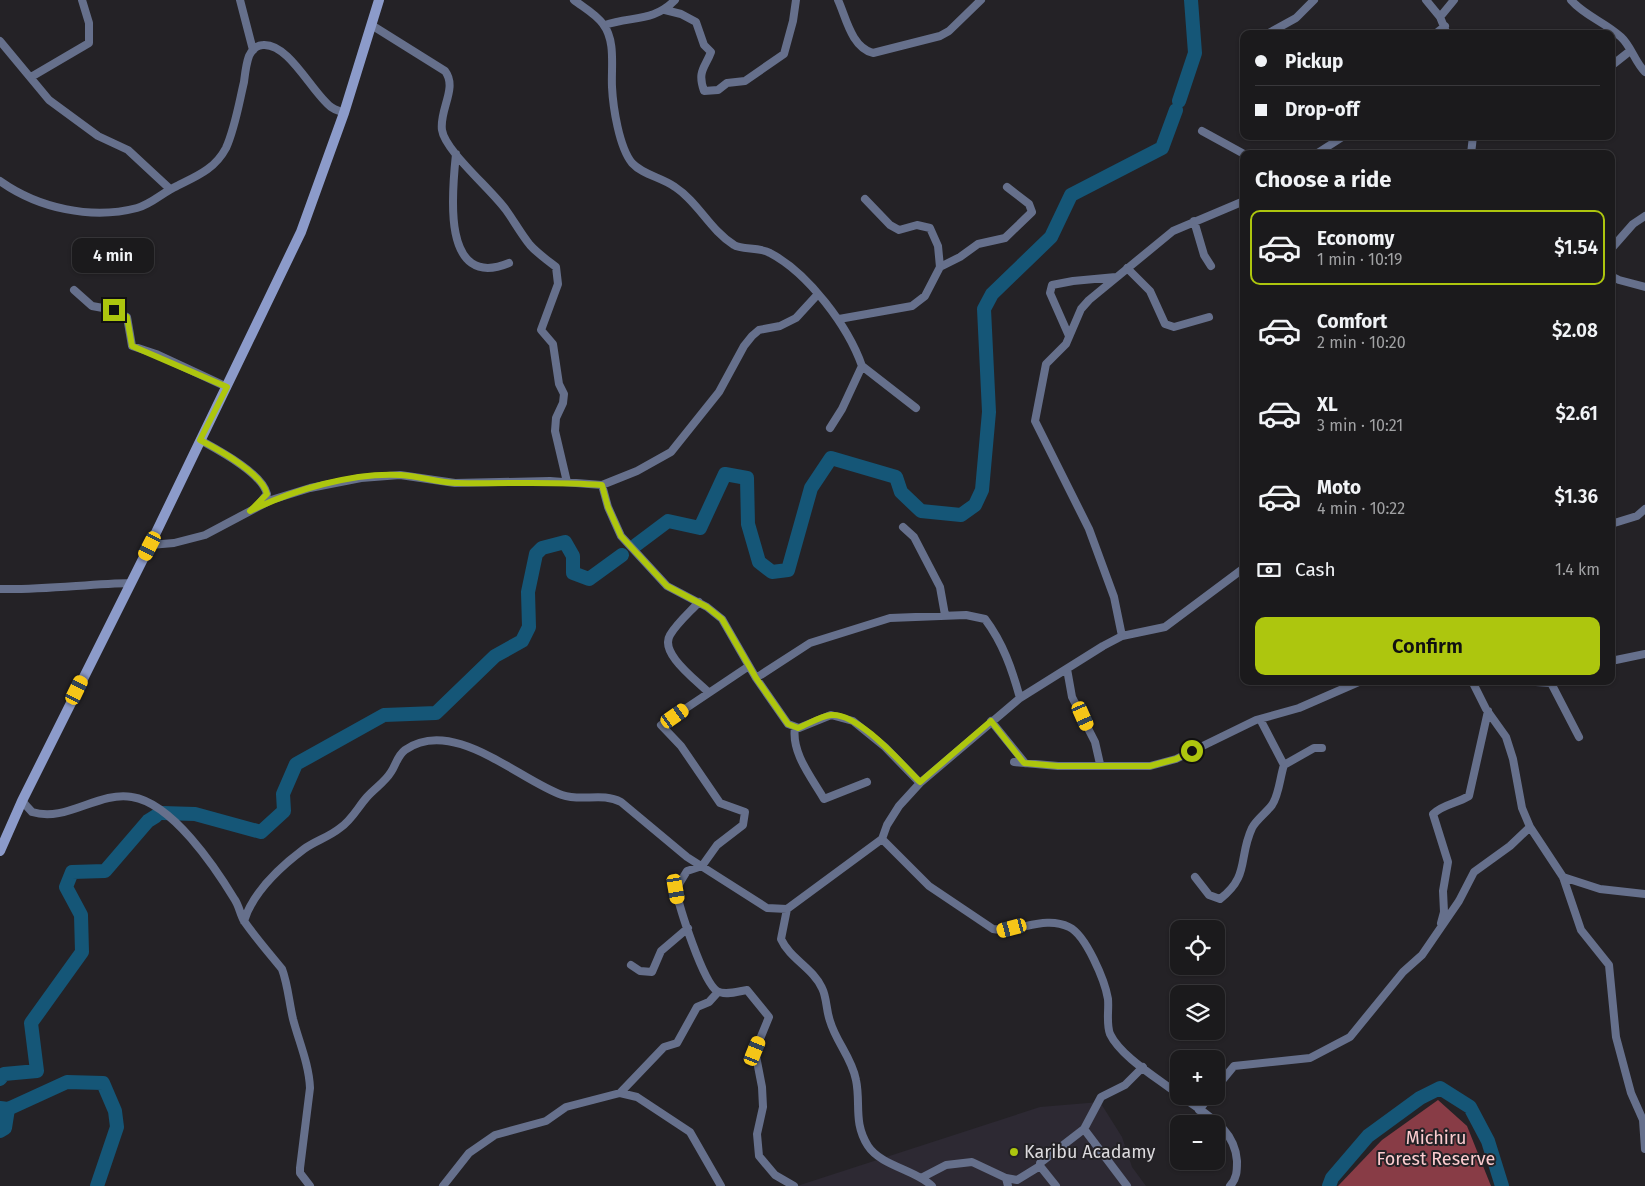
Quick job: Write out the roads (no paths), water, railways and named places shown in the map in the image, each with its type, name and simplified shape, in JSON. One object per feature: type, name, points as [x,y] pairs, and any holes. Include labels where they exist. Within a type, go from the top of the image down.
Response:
[{"type":"main road","points":[[0,852],[3,837],[150,546],[301,232],[344,113],[380,0]]},
{"type":"street","points":[[31,77],[88,43],[89,23],[82,0]]},
{"type":"street","points":[[240,0],[248,40],[253,50]]},
{"type":"street","points":[[574,0],[605,25],[611,46],[615,116],[624,149],[632,163],[643,172],[676,187],[713,229],[736,247],[753,247],[770,253],[792,268],[839,319],[856,347],[862,366],[916,408]]},
{"type":"street","points":[[605,25],[621,20],[652,16],[665,10],[675,0]]},
{"type":"street","points":[[665,10],[681,14],[696,22],[704,45],[711,52],[701,70],[704,91],[711,92],[718,90],[727,83],[745,80],[784,54],[793,21],[796,0]]},
{"type":"street","points":[[838,0],[848,27],[862,47],[872,53],[940,36],[950,31],[981,0]]},
{"type":"street","points":[[1274,30],[1296,18],[1314,0]]},
{"type":"street","points":[[1426,0],[1440,17],[1446,30]]},
{"type":"street","points":[[1440,17],[1454,0]]},
{"type":"street","points":[[1571,0],[1586,15],[1605,23],[1613,30]]},
{"type":"street","points":[[373,26],[445,70],[451,83],[442,130],[456,154],[506,209],[531,246],[556,267],[558,284],[541,330],[553,344],[559,384],[564,394],[564,403],[556,418],[555,431],[566,482]]},
{"type":"street","points":[[1615,32],[1645,72]]},
{"type":"street","points":[[0,41],[50,100],[98,136],[128,150],[170,189]]},
{"type":"street","points":[[0,181],[33,200],[83,212],[109,212],[137,208],[208,170],[222,154],[232,126],[248,57],[253,50],[264,45],[279,49],[313,84],[328,105],[344,113]]},
{"type":"street","points":[[1615,63],[1630,50]]},
{"type":"street","points":[[1202,131],[1240,152]]},
{"type":"street","points":[[1322,150],[1338,140]]},
{"type":"street","points":[[456,154],[451,201],[454,225],[461,250],[475,265],[487,268],[509,263]]},
{"type":"street","points":[[940,267],[960,257],[978,244],[1005,238],[1032,212],[1029,204],[1007,187]]},
{"type":"street","points":[[839,319],[912,306],[925,296],[940,267],[938,246],[930,228],[917,225],[899,230],[890,225],[865,199]]},
{"type":"street","points":[[1122,636],[1114,597],[1089,529],[1035,421],[1046,364],[1066,344],[1081,309],[1116,277],[1173,230],[1240,203]]},
{"type":"street","points":[[1615,244],[1633,224],[1645,216]]},
{"type":"street","points":[[1194,221],[1204,255],[1212,266]]},
{"type":"street","points":[[1127,268],[1150,291],[1165,324],[1174,327],[1209,317]]},
{"type":"street","points":[[1069,336],[1050,294],[1052,285],[1073,280],[1116,277]]},
{"type":"street","points":[[1615,278],[1645,287]]},
{"type":"street","points":[[74,290],[92,306],[114,310],[127,317],[132,346],[227,387]]},
{"type":"street","points":[[150,546],[205,534],[271,500],[310,488],[385,475],[416,476],[455,483],[566,482],[602,485],[637,471],[670,452],[720,392],[744,346],[752,336],[759,330],[780,326],[796,318],[818,294]]},
{"type":"street","points":[[830,428],[842,409],[862,366]]},
{"type":"street","points":[[200,440],[220,452],[262,483],[267,494],[250,511]]},
{"type":"street","points":[[602,485],[608,507],[621,536],[667,586],[699,602],[722,619],[756,678],[788,724],[795,727],[831,715],[853,721],[885,747],[920,782]]},
{"type":"street","points":[[1615,523],[1637,516],[1645,510]]},
{"type":"street","points":[[903,527],[914,537],[940,587],[945,616]]},
{"type":"street","points":[[932,1186],[920,1178],[892,1165],[869,1147],[857,1121],[857,1082],[852,1062],[830,1023],[822,988],[818,979],[788,951],[781,939],[787,910],[882,839],[887,825],[899,806],[920,782],[1020,698],[1122,636],[1165,628],[1219,584],[1240,571]]},
{"type":"street","points":[[0,589],[50,590],[131,583]]},
{"type":"street","points":[[699,602],[670,635],[667,644],[671,655],[708,692]]},
{"type":"street","points":[[756,678],[810,643],[835,634],[861,628],[890,618],[972,615],[985,619],[999,638],[1014,674],[1020,698]]},
{"type":"street","points":[[1615,660],[1645,654]]},
{"type":"street","points":[[749,666],[661,725],[681,746],[720,803],[745,812],[743,825],[717,846],[702,866],[687,871],[676,889],[680,908],[706,976],[718,992],[723,994],[747,990],[769,1017],[755,1051],[763,1100],[757,1134],[759,1156],[775,1175],[794,1186]]},
{"type":"street","points":[[1067,669],[1072,697],[1095,742],[1100,764]]},
{"type":"street","points":[[1014,762],[1058,766],[1100,764],[1150,766],[1176,759],[1260,719],[1299,708],[1352,685]]},
{"type":"street","points":[[1474,685],[1488,711],[1506,737],[1513,759],[1522,808],[1530,827],[1563,877],[1581,930],[1609,965],[1616,1037],[1631,1093],[1643,1120],[1645,1149]]},
{"type":"street","points":[[1555,685],[1579,737]]},
{"type":"street","points":[[1439,930],[1444,912],[1443,891],[1448,862],[1433,814],[1441,806],[1456,804],[1469,796],[1488,711]]},
{"type":"street","points":[[1194,877],[1209,895],[1220,900],[1234,889],[1243,869],[1243,856],[1252,827],[1273,804],[1284,765],[1260,719]]},
{"type":"street","points":[[991,721],[1024,763]]},
{"type":"street","points":[[795,727],[793,740],[802,761],[824,799],[866,782]]},
{"type":"street","points":[[244,921],[249,906],[268,880],[304,849],[346,823],[367,797],[388,776],[402,752],[416,745],[446,741],[468,747],[564,796],[576,798],[611,797],[621,802],[687,857],[767,908],[787,910]]},
{"type":"street","points":[[1284,765],[1314,748],[1322,748]]},
{"type":"street","points":[[22,801],[32,812],[40,815],[54,815],[109,798],[131,796],[161,809],[174,818],[236,901],[244,921],[282,969],[291,998],[293,1018],[310,1075],[300,1168],[303,1178],[310,1186]]},
{"type":"street","points":[[1225,1077],[1234,1066],[1310,1058],[1350,1038],[1403,972],[1416,961],[1439,930],[1474,872],[1510,846],[1530,827]]},
{"type":"street","points":[[882,839],[929,886],[993,928],[1002,930],[1047,923],[1070,927],[1086,943],[1108,998],[1110,1033],[1127,1054],[1170,1087]]},
{"type":"street","points":[[1563,877],[1600,889],[1645,894]]},
{"type":"street","points":[[631,965],[640,971],[652,972],[661,951],[688,928]]},
{"type":"street","points":[[620,1093],[664,1047],[677,1042],[697,1007],[709,1002],[718,992]]},
{"type":"street","points":[[920,1178],[946,1165],[972,1162],[1006,1178],[1017,1180],[1040,1166],[1040,1163],[1084,1129],[1101,1097],[1125,1085],[1143,1067]]},
{"type":"street","points":[[443,1186],[469,1153],[494,1135],[546,1121],[566,1107],[620,1093],[638,1097],[690,1132],[722,1186]]},
{"type":"street","points":[[1193,1105],[1226,1129],[1236,1147],[1237,1171],[1234,1181],[1230,1186]]},
{"type":"street","points":[[1199,1110],[1203,1105]]},
{"type":"street","points":[[1084,1129],[1128,1186]]},
{"type":"street","points":[[1040,1166],[1056,1186]]},
{"type":"street","points":[[1006,1178],[1008,1186]]},
{"type":"waterway","points":[[1179,101],[1195,53],[1191,0]]},
{"type":"waterway","points":[[636,545],[668,521],[700,528],[725,474],[747,478],[748,524],[759,562],[772,572],[788,570],[811,488],[831,458],[896,477],[901,492],[921,511],[961,515],[975,505],[982,490],[989,412],[984,309],[992,294],[1051,237],[1071,195],[1162,148],[1176,110]]},
{"type":"waterway","points":[[162,813],[195,814],[261,832],[284,811],[283,794],[296,764],[384,715],[436,713],[495,656],[522,641],[529,627],[528,592],[536,554],[542,548],[565,542],[573,556],[573,573],[589,579],[622,555]]},
{"type":"waterway","points":[[0,1079],[4,1074],[37,1071],[31,1023],[82,952],[81,915],[66,887],[72,872],[105,871],[148,821],[156,816]]},
{"type":"waterway","points":[[0,1108],[8,1109],[67,1082],[103,1083],[115,1111],[117,1127],[97,1186]]},
{"type":"waterway","points":[[1329,1186],[1332,1178],[1368,1136],[1420,1098],[1440,1088],[1470,1107],[1488,1141],[1502,1186]]},
{"type":"waterway","points":[[0,1131],[5,1128],[8,1109]]},
{"type":"place","name":"Karibu Acadamy","points":[[1014,1152]]},
{"type":"park label","name":"Michiru Forest Reserve","points":[[1436,1148]]}]
